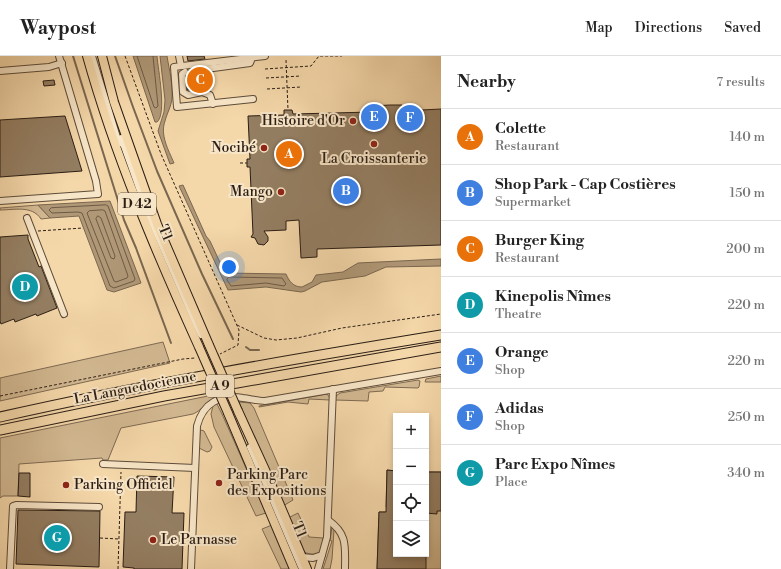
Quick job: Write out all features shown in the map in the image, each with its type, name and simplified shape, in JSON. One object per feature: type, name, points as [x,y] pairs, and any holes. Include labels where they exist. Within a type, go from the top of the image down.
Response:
[{"type":"highway","name":"La Languedocienne","points":[[0,417],[283,361],[441,335]]},
{"type":"highway","name":"La Languedocienne","points":[[0,430],[164,396],[441,347]]},
{"type":"main road","name":"D 42","points":[[87,56],[134,196],[164,270],[204,346]]},
{"type":"main road","name":"D 42","points":[[102,56],[114,102],[157,224],[204,346],[233,413],[294,569]]},
{"type":"main road","name":"D 42","points":[[233,413],[307,569]]},
{"type":"street","points":[[0,201],[98,194],[96,180],[59,56]]},
{"type":"street","name":"T1","points":[[92,56],[119,145],[139,202],[204,346]]},
{"type":"street","name":"T1","points":[[95,56],[123,144],[143,200],[204,346]]},
{"type":"street","points":[[179,56],[181,66]]},
{"type":"street","points":[[253,100],[177,107],[174,67],[265,56]]},
{"type":"street","points":[[206,69],[250,63],[252,58]]},
{"type":"street","points":[[0,71],[49,67],[62,63]]},
{"type":"street","points":[[185,72],[182,74],[183,92],[188,95],[202,92],[210,95],[213,104]]},
{"type":"street","points":[[27,218],[64,314]]},
{"type":"street","points":[[192,569],[197,426],[198,419],[211,403],[220,399],[238,397],[265,401],[441,371]]},
{"type":"street","points":[[318,569],[327,542],[333,389]]},
{"type":"street","name":"T1","points":[[233,413],[298,569]]},
{"type":"street","name":"T1","points":[[233,413],[302,569]]},
{"type":"street","points":[[103,464],[195,468]]},
{"type":"street","points":[[10,569],[13,506],[99,507]]},
{"type":"street","points":[[328,520],[340,530],[343,536],[345,542],[345,569]]},
{"type":"street","points":[[302,557],[313,558],[322,555]]},
{"type":"path","points":[[125,56],[161,154],[239,330],[238,344],[216,355]]},
{"type":"path","points":[[265,69],[311,66],[320,56],[342,56]]},
{"type":"path","points":[[286,60],[288,110]]},
{"type":"path","points":[[266,78],[301,76]]},
{"type":"path","points":[[266,89],[301,86]]},
{"type":"path","points":[[240,163],[247,162]]},
{"type":"path","points":[[32,232],[83,228]]},
{"type":"path","points":[[237,324],[264,338],[276,340],[296,338],[342,328],[441,314]]},
{"type":"path","points":[[0,396],[183,359],[196,358]]},
{"type":"path","points":[[118,569],[122,464]]},
{"type":"path","points":[[100,538],[119,539]]},
{"type":"shaded area","points":[[38,205],[50,218],[41,219],[33,212],[22,209],[0,210],[0,208]]},
{"type":"shaded area","points":[[163,342],[170,363],[0,401],[0,378]]},
{"type":"shaded area","points":[[441,376],[441,382],[425,382],[426,379]]},
{"type":"shaded area","points":[[418,380],[420,381],[418,388],[385,387],[383,391],[369,392],[368,401],[335,400],[336,396],[340,393]]},
{"type":"shaded area","points":[[327,394],[330,400],[309,399],[308,404],[288,402],[259,407],[259,406]]},
{"type":"shaded area","points":[[213,395],[214,398],[199,411],[193,414],[121,428],[108,460],[103,460],[102,458],[19,464],[18,496],[3,496],[0,498],[0,438]]},
{"type":"shaded area","points":[[239,402],[250,403],[254,408],[293,500],[283,506]]},
{"type":"shaded area","points":[[217,404],[266,513],[256,516],[214,427],[211,414],[213,406]]},
{"type":"shaded area","points":[[200,430],[204,431],[212,447],[210,451],[207,452],[199,448]]},
{"type":"shaded area","points":[[387,470],[393,471],[393,557],[429,557],[429,472],[441,472],[441,569],[377,569],[379,512],[388,512],[389,507],[386,507]]},
{"type":"shaded area","points":[[298,513],[309,537],[323,538],[321,550],[316,554],[304,552],[288,518]]},
{"type":"shaded area","points":[[272,525],[290,569],[281,569],[262,529]]},
{"type":"shaded area","points":[[332,527],[334,530],[330,569],[323,569],[332,541],[330,540]]},
{"type":"water","points":[[133,56],[157,56],[162,101],[160,117],[157,122],[155,122]]},
{"type":"water","points":[[160,56],[167,56],[171,76],[172,100],[163,132],[165,142],[174,163],[170,164],[158,131],[164,112],[165,100]]},
{"type":"water","points":[[183,185],[206,236],[210,241],[225,273],[286,274],[292,283],[296,286],[302,287],[312,282],[316,275],[343,272],[358,263],[441,259],[441,266],[386,267],[365,276],[322,282],[301,292],[266,287],[228,290],[179,186]]},
{"type":"water","points":[[110,201],[141,283],[114,292],[107,290],[79,216],[50,218],[38,205]]},
{"type":"building","points":[[187,56],[204,56],[205,59],[188,61]]},
{"type":"building","points":[[202,68],[203,72],[206,73],[208,89],[187,89],[187,76],[189,74],[189,70]]},
{"type":"building","points":[[54,80],[55,85],[44,86],[43,81]]},
{"type":"building","points":[[402,105],[402,111],[441,109],[441,245],[317,249],[317,257],[301,258],[299,220],[286,221],[286,230],[264,231],[268,237],[268,241],[264,245],[258,244],[255,238],[251,237],[253,234],[250,167],[247,167],[247,159],[250,159],[248,116],[284,115],[284,110],[292,110],[293,114],[372,112],[372,106]]},
{"type":"building","points":[[65,116],[82,171],[0,177],[0,120]]},
{"type":"building","points":[[28,235],[28,239],[39,267],[41,266],[57,308],[37,316],[36,314],[15,322],[14,319],[1,324],[0,237]]},
{"type":"building","points":[[387,470],[393,471],[393,557],[426,557],[426,569],[377,569],[379,512],[386,512]]},
{"type":"building","points":[[429,472],[441,472],[441,511],[437,511],[437,514],[429,513]]},
{"type":"building","points":[[19,473],[30,473],[30,497],[18,496]]},
{"type":"building","name":"Le Parnasse","points":[[137,476],[174,477],[172,513],[184,513],[182,569],[134,569],[123,567],[125,512],[136,512]]},
{"type":"building","points":[[18,510],[100,511],[99,567],[16,564]]},
{"type":"waterway","points":[[73,56],[124,220],[136,248],[171,343]]},
{"type":"waterway","points":[[115,56],[157,171],[202,274],[233,339]]},
{"type":"waterway","points":[[246,347],[250,350],[259,350]]},
{"type":"tunnel","points":[[185,72],[206,69]]},
{"type":"place","name":"Burger King","points":[[200,80]]},
{"type":"place","name":"Orange","points":[[374,117]]},
{"type":"place","name":"Adidas","points":[[410,118]]},
{"type":"place","name":"Histoire d'Or","points":[[353,121]]},
{"type":"place","name":"La Croissanterie","points":[[374,144]]},
{"type":"place","name":"Nocibé","points":[[264,148]]},
{"type":"place","name":"Colette","points":[[289,154]]},
{"type":"place","name":"Shop Park - Cap Costières","points":[[346,191]]},
{"type":"place","name":"Mango","points":[[281,192]]},
{"type":"place","name":"Kinepolis Nîmes","points":[[25,287]]},
{"type":"place","name":"Parking Parc des Expositions","points":[[219,483]]},
{"type":"place","name":"Parking Officiel","points":[[66,485]]},
{"type":"place","name":"Parc Expo Nîmes","points":[[57,538]]},
{"type":"place","name":"Le Parnasse","points":[[153,540]]}]
